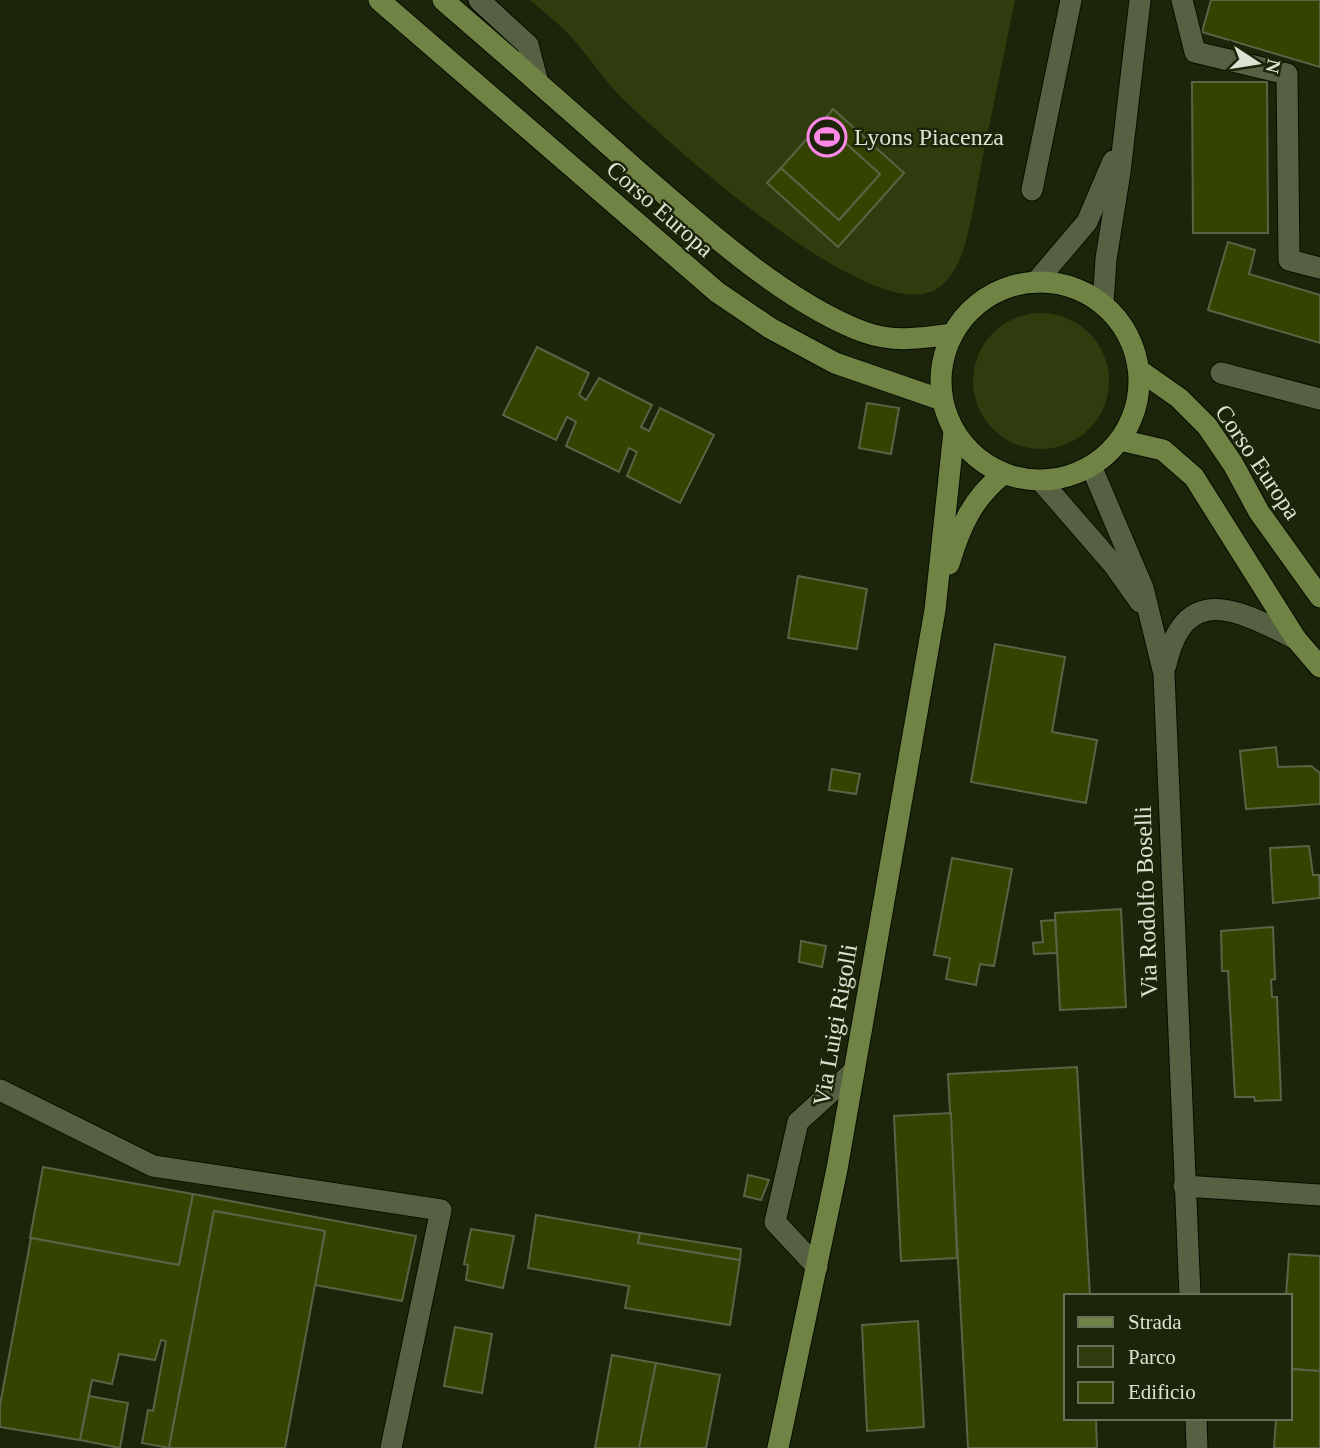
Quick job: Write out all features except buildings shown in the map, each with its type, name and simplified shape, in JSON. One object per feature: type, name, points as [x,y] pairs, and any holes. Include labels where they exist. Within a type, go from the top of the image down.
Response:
[{"type":"main road","name":"Corso Europa","points":[[379,0],[718,292],[770,328],[835,363],[943,400]]},
{"type":"main road","name":"Corso Europa","points":[[443,0],[701,226],[752,266],[852,326],[882,337],[907,340],[953,334]]},
{"type":"main road","points":[[1036,282],[1060,284],[1083,292],[1103,304],[1121,323],[1133,346],[1139,370],[1139,395],[1132,418],[1120,440],[1091,466],[1067,477],[1041,481],[1003,474],[967,449],[954,431],[943,400],[941,377],[953,334],[974,307],[1003,289],[1036,282]]},
{"type":"main road","name":"Corso Europa","points":[[1139,370],[1179,398],[1207,426],[1233,464],[1259,512],[1320,597]]},
{"type":"main road","name":"Via Luigi Rigolli","points":[[778,1448],[817,1266],[854,1071],[935,610],[954,431]]},
{"type":"main road","points":[[1120,440],[1163,450],[1194,477],[1296,639],[1320,667]]},
{"type":"main road","name":"Via Luigi Rigolli","points":[[935,610],[960,528],[981,495],[1003,474]]},
{"type":"street","points":[[479,0],[528,45],[538,83]]},
{"type":"street","points":[[1032,190],[1071,0]]},
{"type":"street","points":[[1103,304],[1106,258],[1120,172],[1140,0]]},
{"type":"street","points":[[1182,0],[1195,52],[1287,74],[1289,260],[1320,268]]},
{"type":"street","points":[[1036,282],[1087,222],[1123,133]]},
{"type":"street","points":[[1221,373],[1320,399]]},
{"type":"street","name":"Via Rodolfo Boselli","points":[[1091,466],[1128,548],[1151,618],[1164,674],[1190,1294]]},
{"type":"street","name":"Via Rodolfo Boselli","points":[[1041,481],[1113,564],[1151,618]]},
{"type":"street","points":[[1164,674],[1175,633],[1189,617],[1198,613],[1214,610],[1248,615],[1296,639]]},
{"type":"street","points":[[817,1266],[775,1222],[798,1122],[854,1071]]},
{"type":"street","points":[[0,1090],[153,1166],[441,1210],[391,1448]]},
{"type":"street","points":[[1184,1186],[1320,1195]]},
{"type":"street","points":[[1196,1420],[1197,1448]]},
{"type":"green space","name":"Lyons Piacenza","points":[[530,0],[1015,0],[968,231],[954,271],[942,285],[914,295],[874,285],[828,262],[778,229],[685,155],[624,100],[568,34]]},
{"type":"green space","points":[[1041,313],[1067,318],[1089,333],[1104,355],[1109,381],[1104,407],[1089,429],[1067,444],[1041,449],[1015,444],[993,429],[978,407],[973,381],[978,355],[993,333],[1015,318]]},
{"type":"place","name":"Lyons Piacenza","points":[[827,137]]}]
